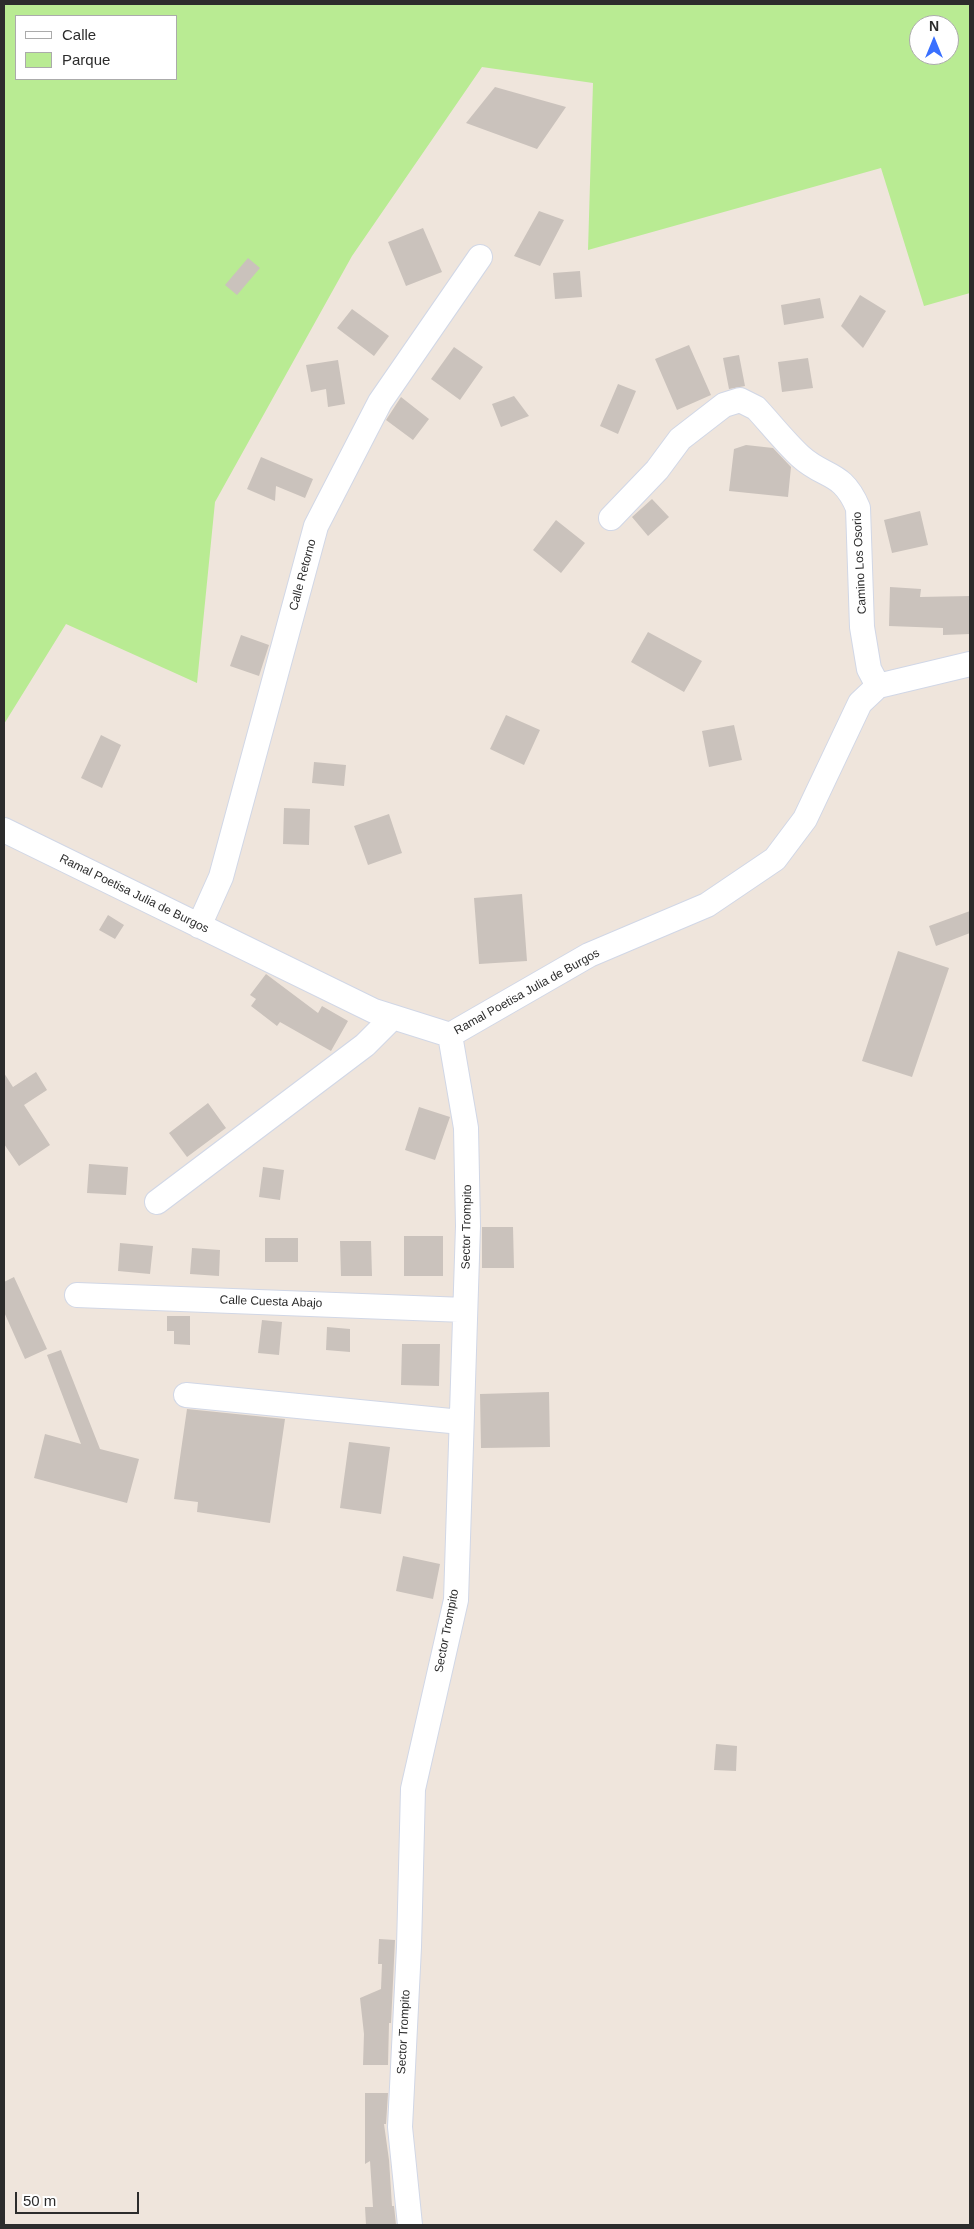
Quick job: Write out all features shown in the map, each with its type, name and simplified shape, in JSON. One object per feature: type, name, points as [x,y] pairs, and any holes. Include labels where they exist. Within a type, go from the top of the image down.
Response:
[{"type":"street","name":"Calle Retorno","points":[[199,926],[221,877],[316,526],[380,402],[480,257]]},
{"type":"street","name":"Camino Los Osorio","points":[[611,518],[657,470],[680,439],[724,405],[740,400],[756,408],[800,456],[810,464],[838,478],[852,492],[858,508],[862,627],[869,668],[878,686]]},
{"type":"street","points":[[878,686],[970,664]]},
{"type":"street","name":"Ramal Poetisa Julia de Burgos","points":[[4,830],[374,1010],[450,1035],[589,955],[707,905],[774,860],[806,818],[860,703],[878,686]]},
{"type":"street","points":[[157,1202],[365,1046],[393,1017]]},
{"type":"street","name":"Sector Trompito","points":[[410,2225],[400,2127],[409,1947],[414,1789],[456,1600],[468,1226],[466,1128],[450,1035]]},
{"type":"street","name":"Calle Cuesta Abajo","points":[[77,1295],[465,1310]]},
{"type":"street","points":[[186,1396],[461,1422]]},
{"type":"green space","points":[[4,4],[970,4],[970,293],[924,306],[881,168],[588,250],[593,83],[482,67],[352,256],[215,502],[197,683],[66,624],[4,724]]},
{"type":"building","points":[[495,87],[566,107],[537,149],[466,123]]},
{"type":"building","points":[[539,211],[564,220],[540,266],[514,256]]},
{"type":"building","points":[[423,228],[442,272],[406,286],[388,242]]},
{"type":"building","points":[[248,258],[260,268],[237,295],[225,285]]},
{"type":"building","points":[[580,271],[582,297],[555,299],[553,273]]},
{"type":"building","points":[[860,295],[886,311],[863,348],[841,326]]},
{"type":"building","points":[[820,298],[824,318],[784,325],[781,305]]},
{"type":"building","points":[[352,309],[389,336],[374,356],[337,328]]},
{"type":"building","points":[[689,345],[711,395],[677,410],[655,359]]},
{"type":"building","points":[[454,347],[483,367],[460,400],[431,379]]},
{"type":"building","points":[[739,355],[745,386],[729,389],[723,358]]},
{"type":"building","points":[[808,358],[813,388],[782,392],[778,362]]},
{"type":"building","points":[[338,360],[345,404],[328,407],[326,389],[311,392],[306,365]]},
{"type":"building","points":[[618,384],[636,391],[618,434],[600,426]]},
{"type":"building","points":[[514,396],[529,416],[501,427],[492,404]]},
{"type":"building","points":[[401,397],[429,419],[413,440],[386,420]]},
{"type":"building","points":[[746,445],[773,448],[791,467],[788,497],[729,491],[734,449]]},
{"type":"building","points":[[261,457],[313,479],[305,498],[276,486],[275,501],[247,489]]},
{"type":"building","points":[[652,499],[669,517],[648,536],[632,517]]},
{"type":"building","points":[[920,511],[928,545],[892,553],[884,520]]},
{"type":"building","points":[[556,520],[585,543],[561,573],[533,550]]},
{"type":"building","points":[[890,587],[921,589],[920,597],[970,596],[970,634],[943,635],[943,628],[889,626]]},
{"type":"building","points":[[648,632],[702,661],[684,692],[631,662]]},
{"type":"building","points":[[241,635],[269,645],[259,676],[230,666]]},
{"type":"building","points":[[506,715],[540,730],[524,765],[490,749]]},
{"type":"building","points":[[734,725],[742,760],[709,767],[702,731]]},
{"type":"building","points":[[101,735],[121,745],[102,788],[81,778]]},
{"type":"building","points":[[314,762],[346,765],[344,786],[312,783]]},
{"type":"building","points":[[284,808],[310,809],[309,845],[283,844]]},
{"type":"building","points":[[389,814],[402,853],[368,865],[354,826]]},
{"type":"building","points":[[522,894],[527,961],[479,964],[474,898]]},
{"type":"building","points":[[970,911],[970,933],[936,946],[929,926]]},
{"type":"building","points":[[108,915],[124,925],[115,939],[99,930]]},
{"type":"building","points":[[898,951],[949,968],[912,1077],[862,1061]]},
{"type":"building","points":[[266,974],[318,1013],[322,1006],[348,1021],[331,1051],[280,1022],[277,1026],[251,1006],[256,999],[250,995]]},
{"type":"building","points":[[36,1072],[47,1090],[24,1105],[50,1145],[19,1166],[4,1144],[4,1073],[13,1087]]},
{"type":"building","points":[[208,1103],[226,1128],[187,1157],[169,1133]]},
{"type":"building","points":[[419,1107],[450,1117],[435,1160],[405,1150]]},
{"type":"building","points":[[89,1164],[128,1167],[126,1195],[87,1193]]},
{"type":"building","points":[[263,1167],[284,1170],[280,1200],[259,1197]]},
{"type":"building","points":[[482,1227],[513,1227],[514,1268],[482,1268]]},
{"type":"building","points":[[404,1236],[443,1236],[443,1276],[404,1276]]},
{"type":"building","points":[[265,1238],[298,1238],[298,1262],[265,1262]]},
{"type":"building","points":[[340,1241],[371,1241],[372,1276],[341,1276]]},
{"type":"building","points":[[120,1243],[153,1246],[150,1274],[118,1271]]},
{"type":"building","points":[[192,1248],[220,1250],[219,1276],[190,1274]]},
{"type":"building","points":[[14,1277],[47,1349],[25,1359],[4,1312],[4,1282]]},
{"type":"building","points":[[167,1316],[190,1316],[190,1345],[174,1344],[174,1331],[167,1331]]},
{"type":"building","points":[[262,1320],[282,1322],[279,1355],[258,1353]]},
{"type":"building","points":[[327,1327],[350,1329],[350,1352],[326,1350]]},
{"type":"building","points":[[402,1344],[440,1344],[439,1386],[401,1385]]},
{"type":"building","points":[[61,1350],[100,1449],[139,1459],[127,1503],[34,1478],[45,1434],[81,1444],[47,1355]]},
{"type":"building","points":[[549,1392],[550,1447],[481,1448],[480,1394]]},
{"type":"building","points":[[187,1409],[285,1419],[270,1523],[197,1512],[198,1502],[174,1499]]},
{"type":"building","points":[[349,1442],[390,1447],[381,1514],[340,1508]]},
{"type":"building","points":[[403,1556],[440,1564],[433,1599],[396,1591]]},
{"type":"building","points":[[716,1744],[737,1746],[736,1771],[714,1770]]},
{"type":"building","points":[[379,1939],[395,1940],[388,2065],[363,2065],[364,2034],[360,1998],[381,1989],[382,1964],[378,1964]]},
{"type":"building","points":[[365,2093],[388,2093],[386,2124],[384,2124],[392,2206],[394,2206],[396,2225],[366,2225],[365,2207],[373,2207],[370,2161],[365,2164]]}]
